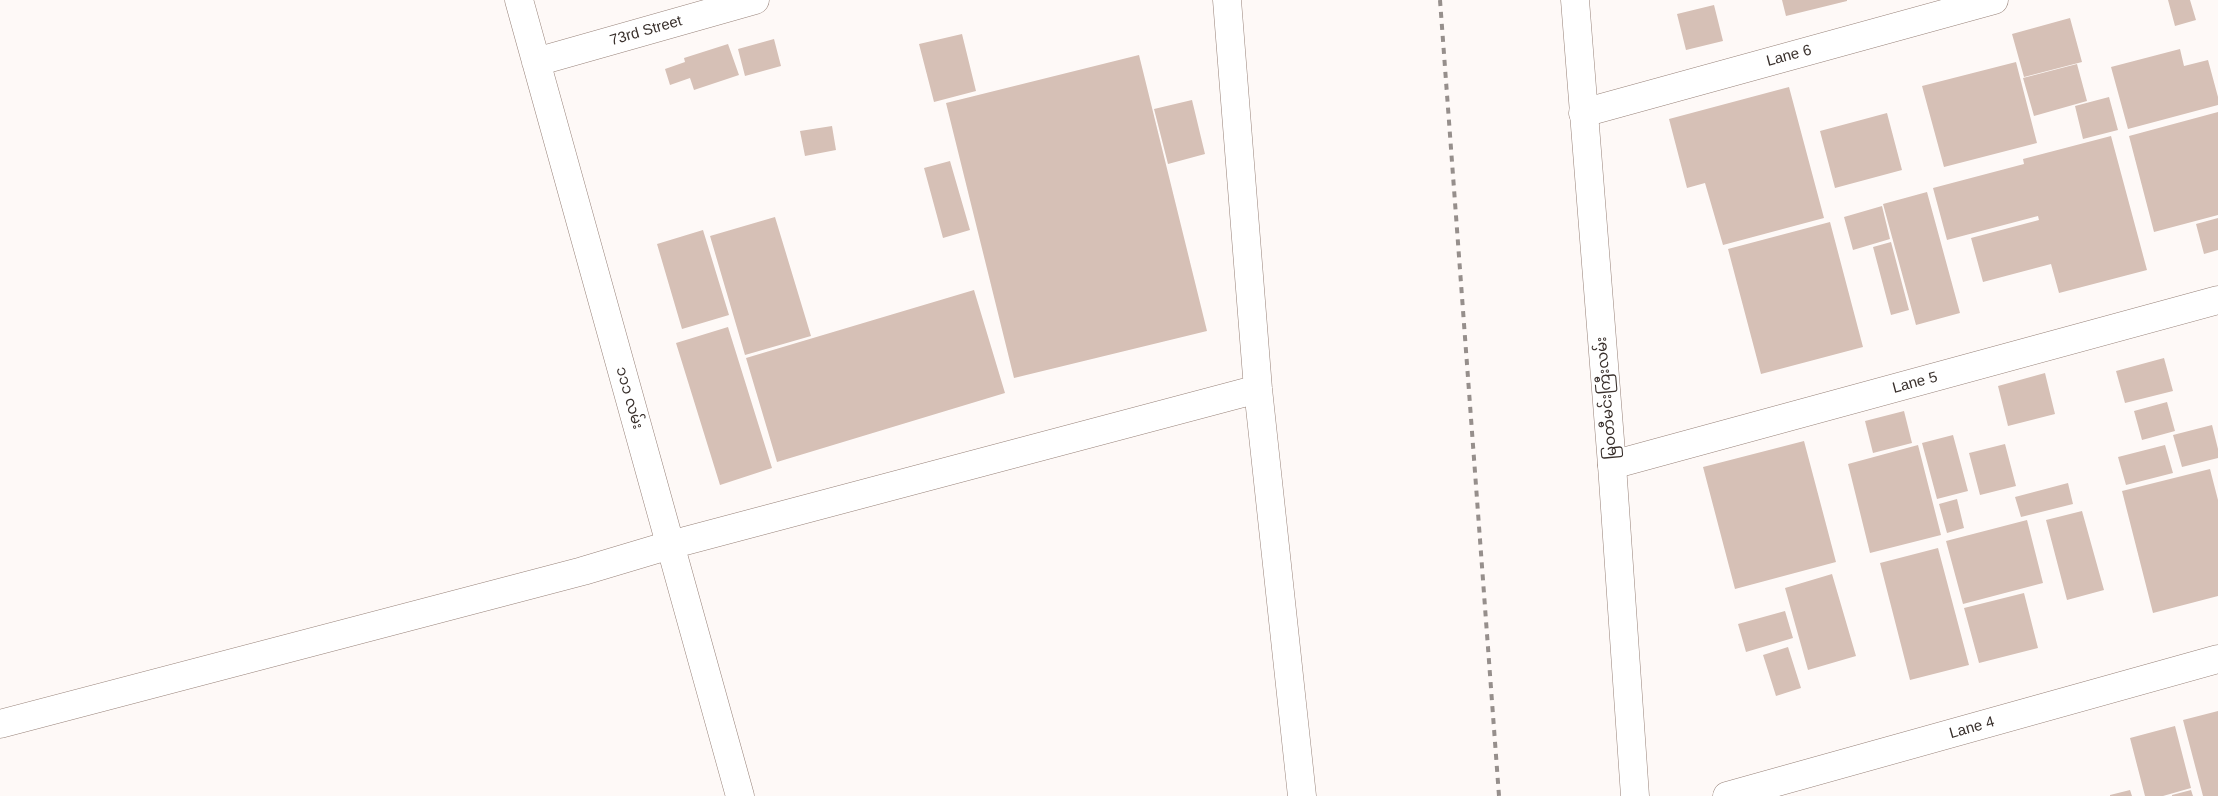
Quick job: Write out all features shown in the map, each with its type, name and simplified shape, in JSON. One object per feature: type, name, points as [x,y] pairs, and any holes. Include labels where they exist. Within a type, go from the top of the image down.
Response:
[{"type":"street","name":"၁၁၁ လမ်း","points":[[519,0],[740,796]]},
{"type":"street","name":"73rd Street","points":[[536,62],[755,0]]},
{"type":"street","points":[[1227,0],[1258,389],[1302,796]]},
{"type":"street","name":"မြဝတီမင်းကြီးလမ်း","points":[[1575,0],[1612,465],[1635,796]]},
{"type":"street","name":"Lane 6","points":[[1583,112],[1994,0]]},
{"type":"street","name":"Lane 5","points":[[1612,465],[2218,300]]},
{"type":"street","points":[[0,724],[583,571],[670,545],[1258,389]]},
{"type":"street","name":"Lane 4","points":[[1727,796],[2218,659]]},
{"type":"building","points":[[1782,0],[1847,0],[1847,1],[1786,16]]},
{"type":"building","points":[[2168,0],[2190,0],[2196,20],[2175,26]]},
{"type":"building","points":[[1714,5],[1723,41],[1686,50],[1677,14]]},
{"type":"building","points":[[2070,18],[2082,62],[2024,77],[2012,34]]},
{"type":"building","points":[[962,34],[976,91],[934,102],[919,44]]},
{"type":"building","points":[[774,39],[781,66],[745,76],[738,49]]},
{"type":"building","points":[[728,44],[739,75],[694,90],[690,78],[670,85],[665,69],[685,62],[684,58]]},
{"type":"building","points":[[2180,49],[2184,66],[2208,60],[2218,97],[2218,105],[2128,129],[2111,67]]},
{"type":"building","points":[[1139,55],[1207,331],[1014,378],[946,103]]},
{"type":"building","points":[[2016,62],[2037,143],[1944,167],[1922,86]]},
{"type":"building","points":[[2077,64],[2087,101],[2034,116],[2023,78]]},
{"type":"building","points":[[1789,87],[1824,218],[1723,245],[1705,183],[1687,188],[1669,119]]},
{"type":"building","points":[[2109,97],[2118,130],[2083,139],[2075,106]]},
{"type":"building","points":[[1192,100],[1205,154],[1168,164],[1154,109]]},
{"type":"building","points":[[2218,112],[2218,215],[2154,232],[2129,136]]},
{"type":"building","points":[[1887,113],[1902,170],[1835,188],[1820,131]]},
{"type":"building","points":[[832,126],[836,150],[805,156],[800,131]]},
{"type":"building","points":[[2111,136],[2147,270],[2059,293],[2051,264],[1983,282],[1971,238],[2039,220],[2038,216],[1947,240],[1933,188],[2024,164],[2023,159]]},
{"type":"building","points":[[950,161],[970,230],[943,238],[924,168]]},
{"type":"building","points":[[1927,192],[1960,313],[1916,325],[1883,204]]},
{"type":"building","points":[[1882,206],[1890,239],[1853,250],[1844,217]]},
{"type":"building","points":[[775,217],[811,336],[745,355],[710,236]]},
{"type":"building","points":[[2218,218],[2218,250],[2204,254],[2196,224]]},
{"type":"building","points":[[1830,222],[1863,347],[1761,374],[1728,249]]},
{"type":"building","points":[[703,230],[729,315],[682,329],[657,244]]},
{"type":"building","points":[[1891,242],[1909,310],[1891,315],[1873,247]]},
{"type":"building","points":[[974,290],[1005,393],[777,462],[746,358]]},
{"type":"building","points":[[728,327],[772,468],[720,485],[676,343]]},
{"type":"building","points":[[2164,358],[2173,391],[2125,403],[2116,371]]},
{"type":"building","points":[[2045,373],[2055,414],[2008,426],[1998,386]]},
{"type":"building","points":[[2167,402],[2175,431],[2142,440],[2134,411]]},
{"type":"building","points":[[1904,411],[1912,443],[1873,453],[1865,421]]},
{"type":"building","points":[[2212,425],[2218,449],[2218,458],[2182,467],[2173,435]]},
{"type":"building","points":[[1953,435],[1968,491],[1937,499],[1922,443]]},
{"type":"building","points":[[1804,441],[1836,562],[1735,589],[1703,467]]},
{"type":"building","points":[[2005,444],[2016,486],[1980,495],[1969,453]]},
{"type":"building","points":[[1918,445],[1941,535],[1870,553],[1848,464]]},
{"type":"building","points":[[2165,445],[2173,473],[2126,485],[2118,457]]},
{"type":"building","points":[[2210,469],[2218,500],[2218,596],[2153,613],[2122,491]]},
{"type":"building","points":[[2068,483],[2073,504],[2021,517],[2015,497]]},
{"type":"building","points":[[1957,499],[1964,528],[1947,533],[1939,504]]},
{"type":"building","points":[[2082,511],[2104,590],[2067,600],[2046,520]]},
{"type":"building","points":[[2027,520],[2043,583],[1963,604],[1946,541]]},
{"type":"building","points":[[1938,548],[1969,665],[1910,680],[1880,563]]},
{"type":"building","points":[[1832,574],[1856,656],[1808,670],[1785,588]]},
{"type":"building","points":[[2024,593],[2038,648],[1979,663],[1964,608]]},
{"type":"building","points":[[1785,611],[1793,638],[1746,652],[1738,624]]},
{"type":"building","points":[[1788,647],[1801,688],[1776,696],[1763,655]]},
{"type":"building","points":[[2218,711],[2218,796],[2203,796],[2183,720]]},
{"type":"building","points":[[2175,726],[2191,788],[2163,796],[2145,796],[2130,738]]},
{"type":"building","points":[[2130,790],[2132,796],[2110,796],[2110,795]]},
{"type":"building","points":[[2191,790],[2193,796],[2172,796],[2172,795]]},
{"type":"railway","points":[[1440,0],[1499,796]]}]
